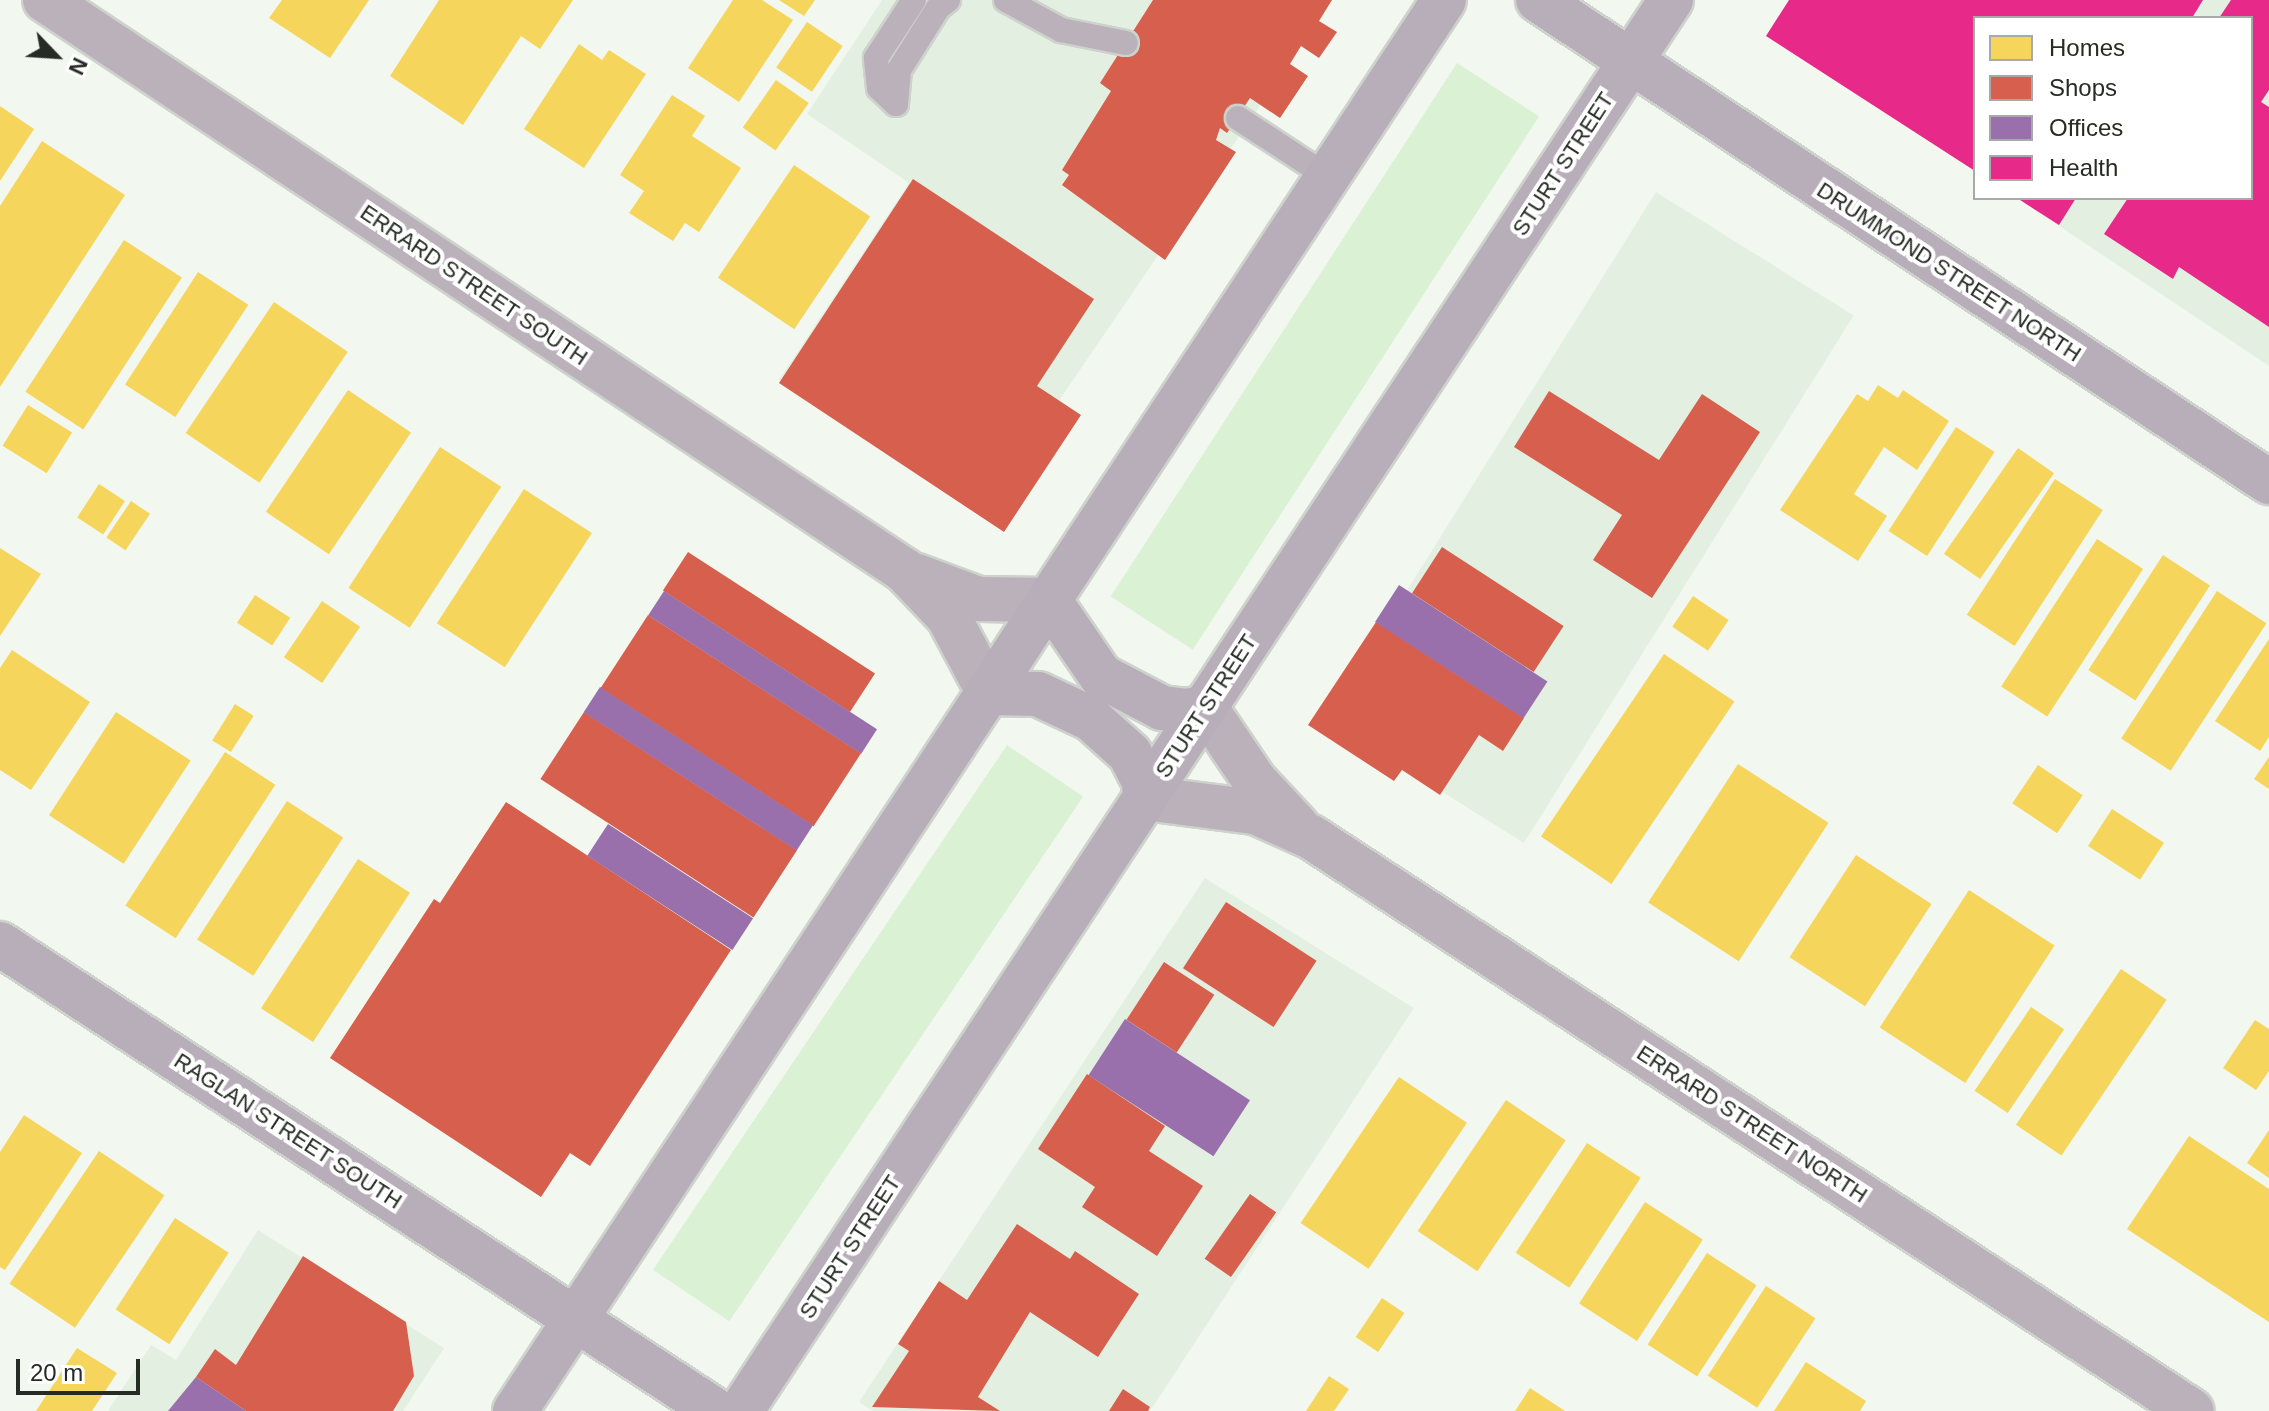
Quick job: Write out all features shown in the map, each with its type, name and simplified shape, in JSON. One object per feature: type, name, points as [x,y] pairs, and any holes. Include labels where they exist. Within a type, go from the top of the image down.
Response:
[{"type":"main road","points":[[515,1411],[1444,0]]},
{"type":"main road","name":"DRUMMOND STREET NORTH","points":[[1538,0],[2269,482]]},
{"type":"main road","name":"STURT STREET","points":[[741,1411],[1671,0]]},
{"type":"main road","points":[[1049,600],[1101,676],[1162,708],[1188,711],[1205,707]]},
{"type":"main road","points":[[989,693],[1049,696],[1091,719],[1130,754],[1144,781],[1145,798]]},
{"type":"main road","name":"RAGLAN STREET SOUTH","points":[[0,944],[577,1317],[716,1411]]},
{"type":"street","name":"ERRARD STREET SOUTH","points":[[45,0],[904,570],[979,599],[1049,600]]},
{"type":"street","name":"ERRARD STREET SOUTH","points":[[904,570],[948,616],[989,693]]},
{"type":"street","name":"ERRARD STREET NORTH","points":[[1205,707],[1268,797],[1311,837]]},
{"type":"street","name":"ERRARD STREET NORTH","points":[[1145,798],[1255,812],[1311,837],[2192,1411]]},
{"type":"lane","points":[[914,0],[876,58],[879,88],[896,104],[899,70],[938,8],[948,0]]},
{"type":"lane","points":[[1006,0],[1061,30],[1126,43]]},
{"type":"lane","points":[[1238,118],[1328,177]]},
{"type":"shaded area","points":[[882,0],[1332,0],[981,515],[779,380],[909,183],[807,114]]},
{"type":"shaded area","points":[[1789,0],[2269,0],[2269,366],[2020,200],[2253,200],[2253,16],[1973,16],[1973,170],[1766,36]]},
{"type":"shaded area","points":[[1656,192],[1854,315],[1524,843],[1326,719]]},
{"type":"shaded area","points":[[1205,878],[1414,1008],[1150,1411],[873,1411],[859,1402]]},
{"type":"shaded area","points":[[258,1230],[444,1348],[403,1411],[108,1411],[151,1345],[176,1360]]},
{"type":"green space","points":[[1457,63],[1539,116],[1193,650],[1111,596]]},
{"type":"green space","points":[[1007,745],[1083,796],[729,1321],[653,1270]]},
{"type":"building: Homes","points":[[282,0],[369,0],[330,58],[269,18]]},
{"type":"building: Homes","points":[[439,0],[573,0],[540,49],[521,36],[463,125],[390,76]]},
{"type":"building: Homes","points":[[733,0],[762,0],[793,20],[739,102],[688,68]]},
{"type":"building: Homes","points":[[779,0],[815,0],[804,16]]},
{"type":"building: Homes","points":[[807,22],[843,46],[812,92],[776,68]]},
{"type":"building: Homes","points":[[579,44],[602,60],[609,50],[646,74],[584,168],[524,129]]},
{"type":"building: Homes","points":[[776,80],[809,103],[775,150],[743,128]]},
{"type":"building: Homes","points":[[672,95],[705,116],[692,136],[741,168],[699,232],[685,223],[673,241],[629,213],[644,191],[620,175]]},
{"type":"building: Homes","points":[[0,106],[34,129],[0,181]]},
{"type":"building: Homes","points":[[42,141],[125,195],[0,387],[0,206]]},
{"type":"building: Homes","points":[[794,165],[870,216],[794,329],[718,278]]},
{"type":"building: Homes","points":[[124,240],[182,278],[83,429],[25,392]]},
{"type":"building: Homes","points":[[198,272],[248,305],[175,417],[125,384]]},
{"type":"building: Homes","points":[[274,302],[348,352],[259,483],[186,433]]},
{"type":"building: Homes","points":[[1878,385],[1898,398],[1903,390],[1949,421],[1917,470],[1884,447],[1854,494],[1887,516],[1858,561],[1780,510],[1857,394],[1868,401]]},
{"type":"building: Homes","points":[[348,390],[411,432],[329,554],[266,512]]},
{"type":"building: Homes","points":[[28,405],[72,433],[47,473],[3,446]]},
{"type":"building: Homes","points":[[1956,427],[1995,452],[1927,556],[1888,531]]},
{"type":"building: Homes","points":[[440,447],[501,487],[410,628],[349,588]]},
{"type":"building: Homes","points":[[2018,448],[2054,473],[1980,579],[1944,554]]},
{"type":"building: Homes","points":[[2055,479],[2103,510],[2015,646],[1967,615]]},
{"type":"building: Homes","points":[[99,484],[125,501],[103,534],[77,518]]},
{"type":"building: Homes","points":[[524,489],[592,533],[505,667],[437,623]]},
{"type":"building: Homes","points":[[131,501],[150,514],[125,550],[106,537]]},
{"type":"building: Homes","points":[[2097,539],[2143,569],[2047,717],[2001,687]]},
{"type":"building: Homes","points":[[0,548],[41,574],[0,636]]},
{"type":"building: Homes","points":[[2163,555],[2210,585],[2135,700],[2088,670]]},
{"type":"building: Homes","points":[[2217,591],[2266,623],[2171,771],[2121,739]]},
{"type":"building: Homes","points":[[255,595],[290,618],[272,646],[237,623]]},
{"type":"building: Homes","points":[[1693,596],[1729,620],[1708,651],[1672,627]]},
{"type":"building: Homes","points":[[322,601],[360,627],[322,683],[284,657]]},
{"type":"building: Homes","points":[[2269,639],[2269,737],[2260,751],[2215,721]]},
{"type":"building: Homes","points":[[12,650],[90,702],[31,790],[0,770],[0,668]]},
{"type":"building: Homes","points":[[1664,654],[1734,702],[1611,884],[1541,836]]},
{"type":"building: Homes","points":[[235,704],[254,716],[231,752],[212,740]]},
{"type":"building: Homes","points":[[116,712],[191,760],[124,864],[49,815]]},
{"type":"building: Homes","points":[[225,752],[275,785],[176,938],[125,905]]},
{"type":"building: Homes","points":[[2269,757],[2269,789],[2254,779]]},
{"type":"building: Homes","points":[[1738,764],[1829,823],[1739,961],[1648,902]]},
{"type":"building: Homes","points":[[2038,765],[2083,795],[2057,833],[2012,803]]},
{"type":"building: Homes","points":[[287,801],[343,837],[253,976],[197,939]]},
{"type":"building: Homes","points":[[2112,809],[2164,843],[2140,880],[2088,846]]},
{"type":"building: Homes","points":[[1856,855],[1931,904],[1865,1006],[1790,957]]},
{"type":"building: Homes","points":[[358,859],[410,893],[313,1042],[261,1008]]},
{"type":"building: Homes","points":[[1969,890],[2055,946],[1965,1083],[1880,1028]]},
{"type":"building: Homes","points":[[2121,969],[2167,1000],[2061,1156],[2016,1125]]},
{"type":"building: Homes","points":[[2031,1007],[2064,1029],[2008,1113],[1975,1091]]},
{"type":"building: Homes","points":[[2255,1020],[2269,1029],[2269,1071],[2256,1090],[2223,1068]]},
{"type":"building: Homes","points":[[1399,1077],[1467,1123],[1369,1269],[1301,1223]]},
{"type":"building: Homes","points":[[1506,1100],[1566,1140],[1477,1271],[1418,1231]]},
{"type":"building: Homes","points":[[24,1115],[82,1153],[5,1270],[0,1267],[0,1152]]},
{"type":"building: Homes","points":[[2269,1130],[2269,1178],[2247,1163]]},
{"type":"building: Homes","points":[[2189,1136],[2269,1189],[2269,1322],[2127,1229]]},
{"type":"building: Homes","points":[[1587,1143],[1641,1178],[1569,1288],[1516,1253]]},
{"type":"building: Homes","points":[[99,1151],[164,1195],[75,1328],[10,1284]]},
{"type":"building: Homes","points":[[1645,1202],[1703,1240],[1637,1341],[1579,1303]]},
{"type":"building: Homes","points":[[175,1218],[229,1253],[169,1344],[116,1309]]},
{"type":"building: Homes","points":[[1707,1253],[1756,1285],[1697,1377],[1648,1344]]},
{"type":"building: Homes","points":[[1766,1286],[1815,1318],[1757,1408],[1708,1376]]},
{"type":"building: Homes","points":[[1382,1298],[1404,1313],[1378,1352],[1356,1337]]},
{"type":"building: Homes","points":[[77,1348],[117,1373],[92,1411],[36,1411]]},
{"type":"building: Homes","points":[[1806,1362],[1866,1401],[1860,1411],[1774,1411]]},
{"type":"building: Homes","points":[[1329,1376],[1349,1389],[1334,1411],[1306,1411]]},
{"type":"building: Homes","points":[[1530,1388],[1565,1411],[1515,1411]]},
{"type":"building: Shops","points":[[1153,0],[1332,0],[1319,21],[1337,32],[1319,58],[1301,46],[1290,64],[1308,76],[1280,118],[1250,98],[1227,133],[1220,128],[1216,140],[1236,152],[1165,260],[1062,185],[1069,175],[1062,170],[1111,91],[1100,83]]},
{"type":"building: Shops","points":[[913,179],[1094,299],[1037,386],[1081,415],[1004,532],[779,383]]},
{"type":"building: Shops","points":[[1549,391],[1659,460],[1702,394],[1760,432],[1652,598],[1593,560],[1622,515],[1514,447]]},
{"type":"building: Shops","points":[[1442,547],[1564,626],[1534,672],[1412,593]]},
{"type":"building: Shops","points":[[688,552],[875,673],[850,712],[663,591]]},
{"type":"building: Shops","points":[[648,615],[861,753],[814,826],[601,688]]},
{"type":"building: Shops","points":[[1376,622],[1524,718],[1503,751],[1479,735],[1440,795],[1402,770],[1394,781],[1308,725]]},
{"type":"building: Shops","points":[[584,712],[797,850],[753,917],[540,779]]},
{"type":"building: Shops","points":[[506,802],[731,950],[590,1166],[570,1153],[541,1197],[330,1058],[434,899],[440,903]]},
{"type":"building: Shops","points":[[1226,902],[1317,961],[1274,1027],[1183,968]]},
{"type":"building: Shops","points":[[1164,962],[1214,995],[1177,1053],[1126,1020]]},
{"type":"building: Shops","points":[[1087,1074],[1165,1126],[1149,1151],[1203,1186],[1157,1256],[1082,1207],[1095,1187],[1038,1149]]},
{"type":"building: Shops","points":[[1250,1194],[1276,1212],[1231,1277],[1205,1259]]},
{"type":"building: Shops","points":[[1017,1224],[1070,1259],[1075,1251],[1139,1294],[1098,1357],[1030,1312],[978,1397],[1000,1411],[872,1407],[909,1351],[898,1344],[939,1281],[967,1300]]},
{"type":"building: Shops","points":[[303,1256],[406,1322],[414,1376],[393,1411],[246,1411],[196,1377],[215,1349],[236,1365]]},
{"type":"building: Shops","points":[[1123,1389],[1150,1407],[1148,1411],[1109,1411]]},
{"type":"building: Offices","points":[[1399,585],[1547,681],[1523,718],[1375,622]]},
{"type":"building: Offices","points":[[664,591],[877,729],[861,754],[648,615]]},
{"type":"building: Offices","points":[[600,687],[813,825],[797,850],[584,712]]},
{"type":"building: Offices","points":[[608,824],[753,918],[732,950],[587,856]]},
{"type":"building: Offices","points":[[1125,1019],[1250,1100],[1213,1156],[1089,1075]]},
{"type":"building: Offices","points":[[196,1377],[246,1411],[168,1411]]},
{"type":"building: Health","points":[[1789,0],[2203,0],[2193,16],[1973,16],[1973,170],[1766,36]]},
{"type":"building: Health","points":[[2231,0],[2269,0],[2269,90],[2261,102],[2269,107],[2269,327],[2179,267],[2173,279],[2104,234],[2127,200],[2253,200],[2253,16],[2220,16]]},
{"type":"building: Health","points":[[2020,200],[2075,200],[2059,225]]}]
